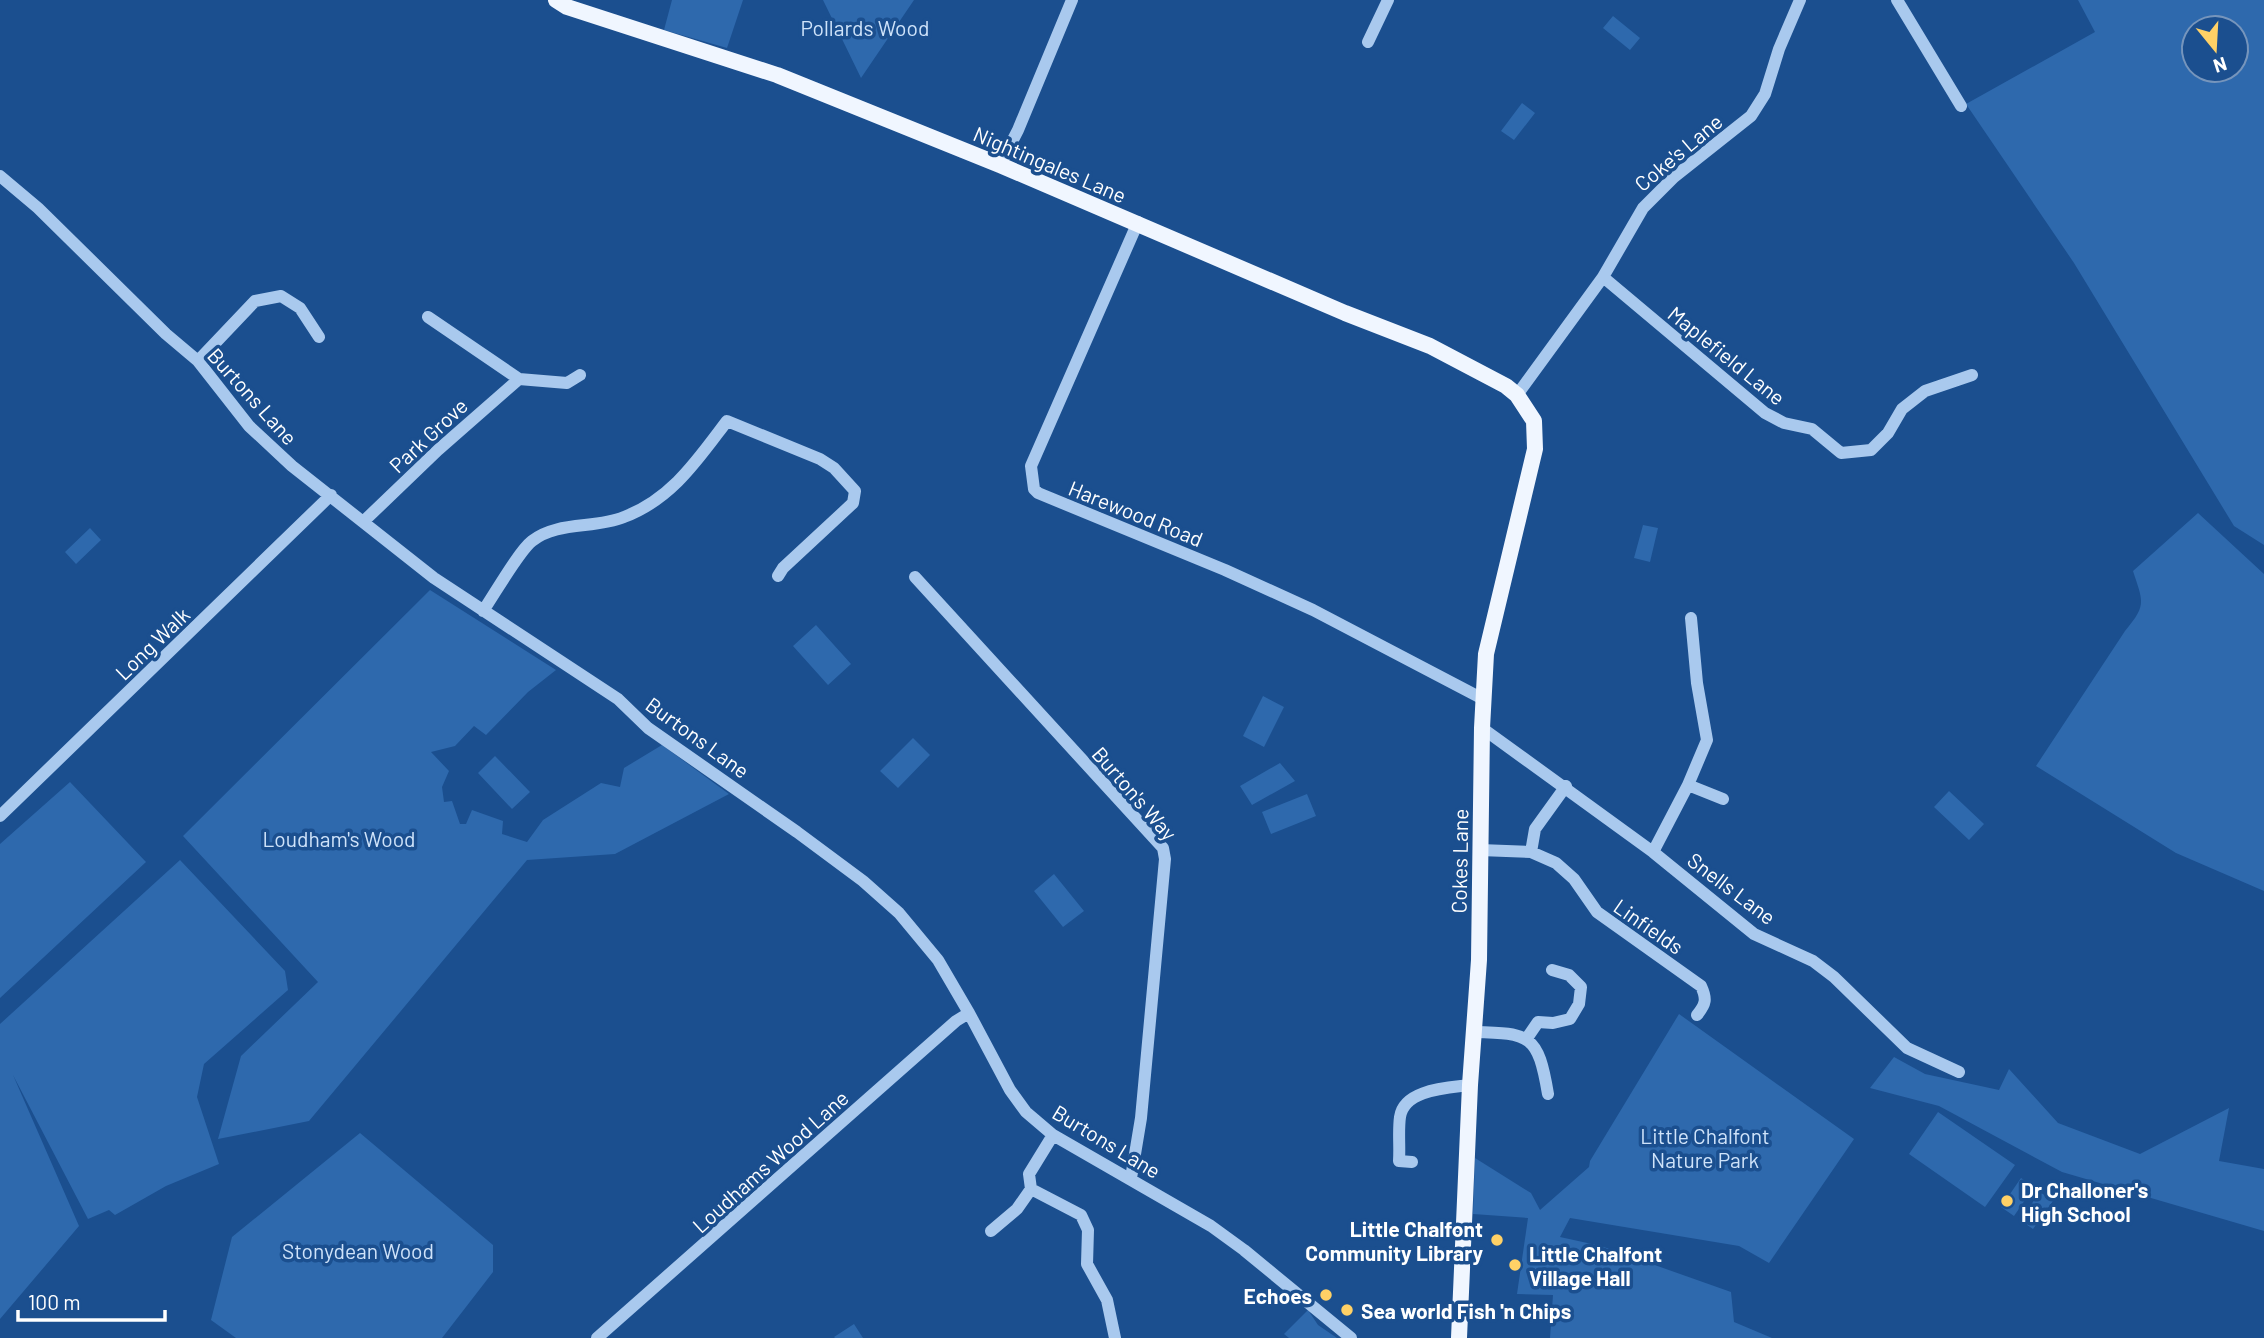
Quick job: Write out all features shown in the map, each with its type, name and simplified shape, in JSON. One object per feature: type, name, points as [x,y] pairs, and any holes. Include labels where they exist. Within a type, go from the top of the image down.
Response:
[{"type":"main road","name":"Nightingales Lane","points":[[556,0],[567,7],[777,75],[1000,165],[1345,313],[1430,346],[1506,386],[1517,395]]},
{"type":"main road","name":"Cokes Lane","points":[[1460,1338],[1470,1085],[1479,960],[1482,728],[1486,654],[1535,449],[1534,421],[1517,395]]},
{"type":"street","points":[[1000,165],[1018,130],[1072,0]]},
{"type":"street","points":[[1368,42],[1388,0]]},
{"type":"street","name":"Coke's Lane","points":[[1517,395],[1603,277],[1643,208],[1674,177],[1751,116],[1765,94],[1779,49],[1800,0]]},
{"type":"street","points":[[1897,0],[1961,106]]},
{"type":"street","name":"Burtons Lane","points":[[0,176],[38,208],[166,334],[198,361],[249,426],[292,466],[434,578],[618,699],[661,739],[787,824],[863,881],[899,913],[938,960],[1010,1090],[1026,1112],[1053,1135],[1211,1226],[1351,1338]]},
{"type":"street","name":"Harewood Road","points":[[1138,222],[1031,466],[1034,489],[1038,494],[1225,570],[1313,610],[1483,699]]},
{"type":"street","name":"Maplefield Lane","points":[[1603,277],[1765,413],[1784,423],[1812,429],[1841,453],[1871,450],[1888,433],[1902,410],[1925,391],[1972,375]]},
{"type":"street","points":[[198,361],[255,301],[281,296],[300,308],[319,337]]},
{"type":"street","points":[[428,317],[519,379],[567,383],[580,375]]},
{"type":"street","name":"Park Grove","points":[[364,522],[438,450],[519,379]]},
{"type":"street","points":[[483,611],[530,542],[548,532],[623,518],[660,499],[684,477],[725,415],[820,459],[834,468],[855,491],[853,503],[782,568],[778,576]]},
{"type":"street","name":"Long Walk","points":[[0,816],[331,495]]},
{"type":"street","name":"Burton's Way","points":[[915,577],[1163,848],[1165,859],[1141,1118],[1130,1178]]},
{"type":"street","points":[[1653,852],[1688,785],[1707,740],[1697,683],[1691,618]]},
{"type":"street","name":"Snells Lane","points":[[1482,728],[1566,786],[1754,934],[1813,961],[1834,977],[1907,1048],[1959,1072]]},
{"type":"street","points":[[1688,785],[1723,799]]},
{"type":"street","points":[[1531,852],[1535,829],[1566,786]]},
{"type":"street","name":"Linfields","points":[[1480,850],[1531,852],[1556,863],[1574,879],[1597,912],[1701,986],[1706,995],[1705,1004],[1698,1015]]},
{"type":"street","points":[[1527,1038],[1538,1022],[1553,1023],[1570,1019],[1579,1004],[1581,987],[1569,975],[1552,970]]},
{"type":"street","name":"Loudhams Wood Lane","points":[[597,1338],[956,1021],[969,1013]]},
{"type":"street","points":[[1473,1031],[1509,1032],[1527,1038],[1534,1045],[1543,1063],[1548,1094]]},
{"type":"street","points":[[1400,1163],[1400,1114],[1412,1098],[1434,1090],[1470,1085]]},
{"type":"street","points":[[991,1231],[1017,1209],[1031,1189],[1029,1174],[1053,1135]]},
{"type":"street","points":[[1031,1189],[1081,1215],[1088,1230],[1087,1264],[1107,1300],[1115,1338]]},
{"type":"green space","name":"Pollards Wood","points":[[672,0],[743,0],[727,48],[664,30]]},
{"type":"green space","name":"Pollards Wood","points":[[823,0],[914,0],[861,78]]},
{"type":"green space","points":[[2078,0],[2264,0],[2264,545],[2234,526],[2074,263],[1966,104],[2095,32]]},
{"type":"green space","points":[[1613,16],[1640,38],[1630,50],[1603,28]]},
{"type":"green space","points":[[1522,103],[1535,113],[1514,140],[1501,131]]},
{"type":"green space","points":[[2198,513],[2264,574],[2264,891],[2176,853],[2036,766],[2140,609],[2141,597],[2133,571]]},
{"type":"green space","points":[[1643,525],[1658,528],[1650,562],[1634,558]]},
{"type":"green space","points":[[90,528],[101,540],[76,564],[65,552]]},
{"type":"green space","name":"Loudham's Wood","points":[[430,590],[556,670],[528,692],[486,735],[474,726],[455,746],[431,752],[449,771],[442,787],[444,802],[452,801],[460,824],[466,824],[472,810],[503,821],[502,834],[527,842],[543,820],[601,783],[620,787],[624,768],[662,745],[729,794],[615,854],[527,860],[309,1121],[218,1139],[241,1056],[318,982],[183,836]]},
{"type":"green space","points":[[816,625],[851,664],[828,685],[793,646]]},
{"type":"green space","points":[[1263,696],[1284,707],[1264,747],[1243,736]]},
{"type":"green space","points":[[913,738],[930,755],[898,788],[880,771]]},
{"type":"green space","points":[[495,756],[530,792],[512,809],[478,773]]},
{"type":"green space","points":[[1280,763],[1295,781],[1252,805],[1240,786]]},
{"type":"green space","points":[[70,782],[146,862],[0,998],[0,844]]},
{"type":"green space","points":[[1949,791],[1984,824],[1969,840],[1934,807]]},
{"type":"green space","points":[[1307,794],[1316,816],[1271,834],[1262,812]]},
{"type":"green space","points":[[180,860],[285,971],[288,990],[204,1064],[197,1097],[219,1164],[166,1186],[115,1215],[109,1210],[88,1219],[13,1075],[79,1226],[0,1319],[0,1024]]},
{"type":"green space","points":[[1054,874],[1084,911],[1063,927],[1034,891]]},
{"type":"green space","name":"Little Chalfont Nature Park","points":[[1679,1014],[1854,1139],[1769,1263],[1739,1246],[1570,1218],[1560,1237],[1601,1246],[1731,1292],[1734,1322],[1772,1338],[1550,1338],[1553,1295],[1517,1294],[1528,1218],[1473,1214],[1475,1158],[1531,1193],[1540,1210],[1589,1167],[1590,1161]]},
{"type":"green space","points":[[1894,1057],[1925,1074],[1999,1090],[2009,1069],[2058,1123],[2140,1154],[2229,1108],[2219,1161],[2264,1169],[2264,1231],[2062,1172],[1939,1106],[1870,1088]]},
{"type":"green space","points":[[1938,1112],[2015,1165],[1985,1207],[1909,1154]]},
{"type":"green space","name":"Stonydean Wood","points":[[360,1133],[493,1245],[493,1272],[442,1338],[236,1338],[211,1320],[232,1237]]},
{"type":"green space","points":[[2021,1178],[2034,1187],[2014,1216],[2001,1207]]},
{"type":"green space","points":[[2040,1192],[2053,1201],[2033,1229],[2020,1220]]},
{"type":"green space","points":[[1308,1310],[1318,1325],[1337,1338],[1289,1338],[1284,1334]]},
{"type":"green space","points":[[854,1324],[863,1338],[834,1337]]},
{"type":"place","name":"Dr Challoner's High School","points":[[2007,1201]]},
{"type":"place","name":"Little Chalfont Community Library","points":[[1497,1240]]},
{"type":"place","name":"Little Chalfont Village Hall","points":[[1515,1265]]},
{"type":"place","name":"Echoes","points":[[1326,1295]]},
{"type":"place","name":"Sea world Fish 'n Chips","points":[[1347,1310]]}]
